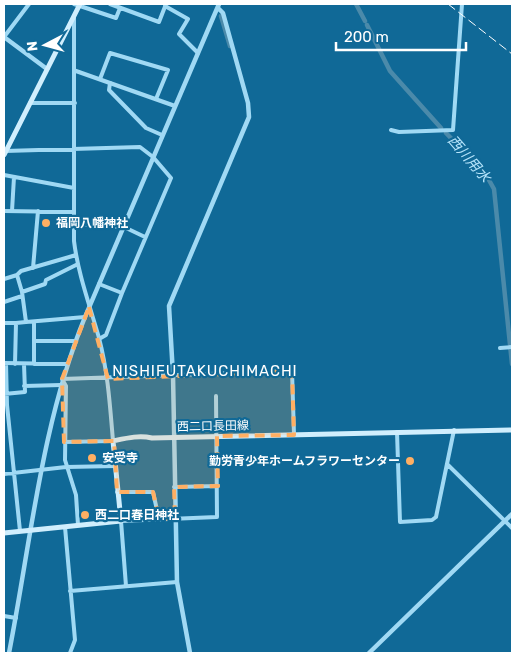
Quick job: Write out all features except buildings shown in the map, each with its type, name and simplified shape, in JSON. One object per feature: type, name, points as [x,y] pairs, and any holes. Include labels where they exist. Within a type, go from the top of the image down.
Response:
[{"type":"main road","points":[[4,152],[30,104],[77,4]]},
{"type":"main road","name":"西二口長田線","points":[[114,441],[142,436],[152,438],[512,430]]},
{"type":"main road","points":[[4,533],[121,521],[114,441]]},
{"type":"street","points":[[29,4],[4,37],[47,69]]},
{"type":"street","points":[[77,4],[116,18],[117,6]]},
{"type":"street","points":[[110,4],[159,22],[166,5],[188,19],[178,34],[198,53]]},
{"type":"street","points":[[391,130],[399,132],[454,130],[462,4]]},
{"type":"street","points":[[9,653],[41,470],[62,379],[89,307],[219,6]]},
{"type":"street","points":[[190,653],[177,582],[170,306],[249,117],[248,103],[223,13],[219,6]]},
{"type":"street","points":[[64,442],[114,441],[108,379],[76,255],[74,224],[76,71],[74,13]]},
{"type":"street","points":[[100,79],[110,54],[168,70],[156,99]]},
{"type":"street","points":[[76,71],[175,106]]},
{"type":"street","points":[[110,83],[109,90],[146,128],[162,135]]},
{"type":"street","points":[[30,104],[75,103]]},
{"type":"street","points":[[4,152],[140,147],[153,157],[171,178],[106,335],[99,339]]},
{"type":"street","points":[[4,175],[74,188]]},
{"type":"street","points":[[12,211],[14,177]]},
{"type":"street","points":[[4,210],[74,212]]},
{"type":"street","points":[[33,268],[38,211]]},
{"type":"street","points":[[74,224],[124,227],[145,237]]},
{"type":"street","points":[[4,278],[76,255]]},
{"type":"street","points":[[4,302],[45,284],[46,280],[78,264]]},
{"type":"street","points":[[17,275],[26,322]]},
{"type":"street","points":[[99,284],[122,293]]},
{"type":"street","points":[[4,323],[85,317]]},
{"type":"street","points":[[34,322],[34,364]]},
{"type":"street","points":[[15,364],[16,323]]},
{"type":"street","points":[[34,342],[75,341]]},
{"type":"street","points":[[500,348],[512,347]]},
{"type":"street","points":[[20,531],[5,393],[5,363],[67,364]]},
{"type":"street","points":[[5,393],[25,392],[24,364]]},
{"type":"street","points":[[62,379],[108,379],[292,371],[294,435]]},
{"type":"street","points":[[62,379],[66,386],[64,442],[66,467],[76,495],[78,526]]},
{"type":"street","points":[[24,386],[61,385]]},
{"type":"street","points":[[126,586],[121,521],[217,517],[216,396]]},
{"type":"street","points":[[397,432],[400,522],[432,520],[436,516],[454,430]]},
{"type":"street","points":[[447,464],[512,528]]},
{"type":"street","points":[[4,474],[66,467],[116,466]]},
{"type":"street","points":[[174,487],[218,486]]},
{"type":"street","points":[[117,492],[153,492],[159,519]]},
{"type":"street","points":[[369,653],[512,514]]},
{"type":"street","points":[[65,527],[74,640],[70,653]]},
{"type":"street","points":[[70,591],[177,582]]},
{"type":"street","points":[[4,616],[16,618]]},
{"type":"highlighted area","points":[[89,307],[108,379],[292,371],[294,435],[217,436],[218,486],[174,487],[175,518],[159,519],[153,492],[117,492],[114,441],[64,442],[62,379]]},
{"type":"waterway","name":"西川用水","points":[[356,4],[365,21]]},
{"type":"waterway","points":[[221,16],[230,46]]},
{"type":"waterway","name":"西川用水","points":[[367,25],[390,71],[441,128]]},
{"type":"waterway","name":"西川用水","points":[[446,133],[485,173],[494,189],[512,364]]},
{"type":"railway","points":[[448,4],[512,54]]},
{"type":"place","name":"福岡八幡神社","points":[[46,223]]},
{"type":"place","name":"安受寺","points":[[92,458]]},
{"type":"place","name":"勤労青少年ホームフラワーセンター","points":[[410,461]]},
{"type":"place","name":"西二口春日神社","points":[[85,515]]},
{"type":"district","name":"NISHIFUTAKUCHIMACHI","points":[[205,371]]}]
